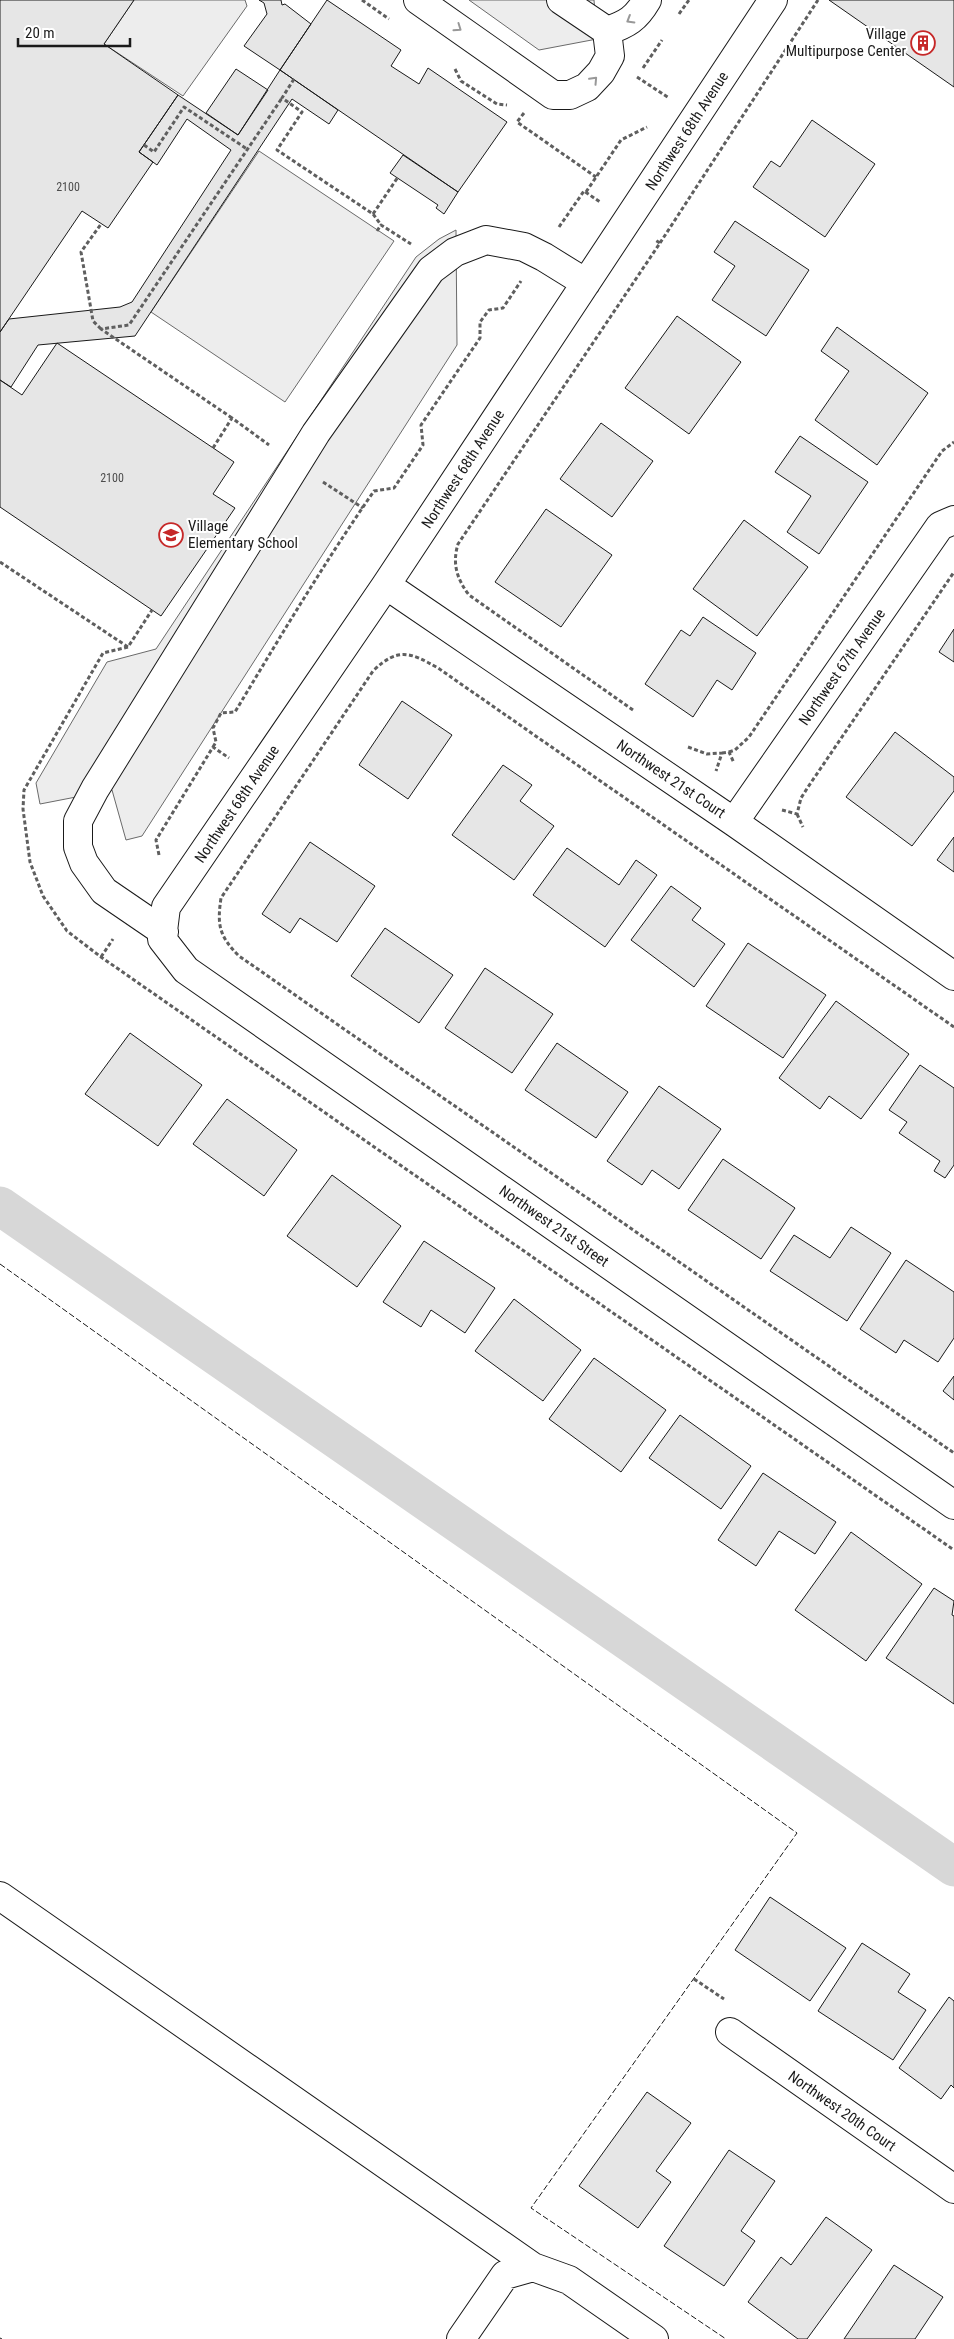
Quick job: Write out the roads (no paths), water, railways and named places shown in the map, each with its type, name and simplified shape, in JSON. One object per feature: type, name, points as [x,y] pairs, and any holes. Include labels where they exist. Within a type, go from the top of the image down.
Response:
[{"type":"street","points":[[418,0],[553,94],[570,95],[587,87],[601,72],[610,56],[607,31],[561,0]]},
{"type":"street","points":[[607,31],[639,15],[647,0]]},
{"type":"street","name":"Northwest 68th Avenue","points":[[163,935],[166,908],[386,585],[773,0]]},
{"type":"street","name":"Northwest 21st Street","points":[[586,283],[524,246],[486,240],[455,252],[431,270],[316,433],[95,788],[78,821],[78,847],[84,863],[104,891],[163,935],[186,970],[954,1505]]},
{"type":"street","name":"Northwest 67th Avenue","points":[[734,822],[940,526],[954,520]]},
{"type":"street","name":"Northwest 21st Court","points":[[386,585],[734,822],[954,976]]},
{"type":"street","points":[[0,1896],[533,2267],[568,2280],[654,2339]]},
{"type":"street","name":"Northwest 20th Court","points":[[730,2032],[954,2190]]},
{"type":"street","points":[[461,2339],[505,2275],[533,2267]]},
{"type":"waterway","points":[[0,1206],[954,1867]]},
{"type":"place","name":"Village Multipurpose Center","points":[[923,43]]},
{"type":"place","name":"Village Elementary School","points":[[171,535]]}]
